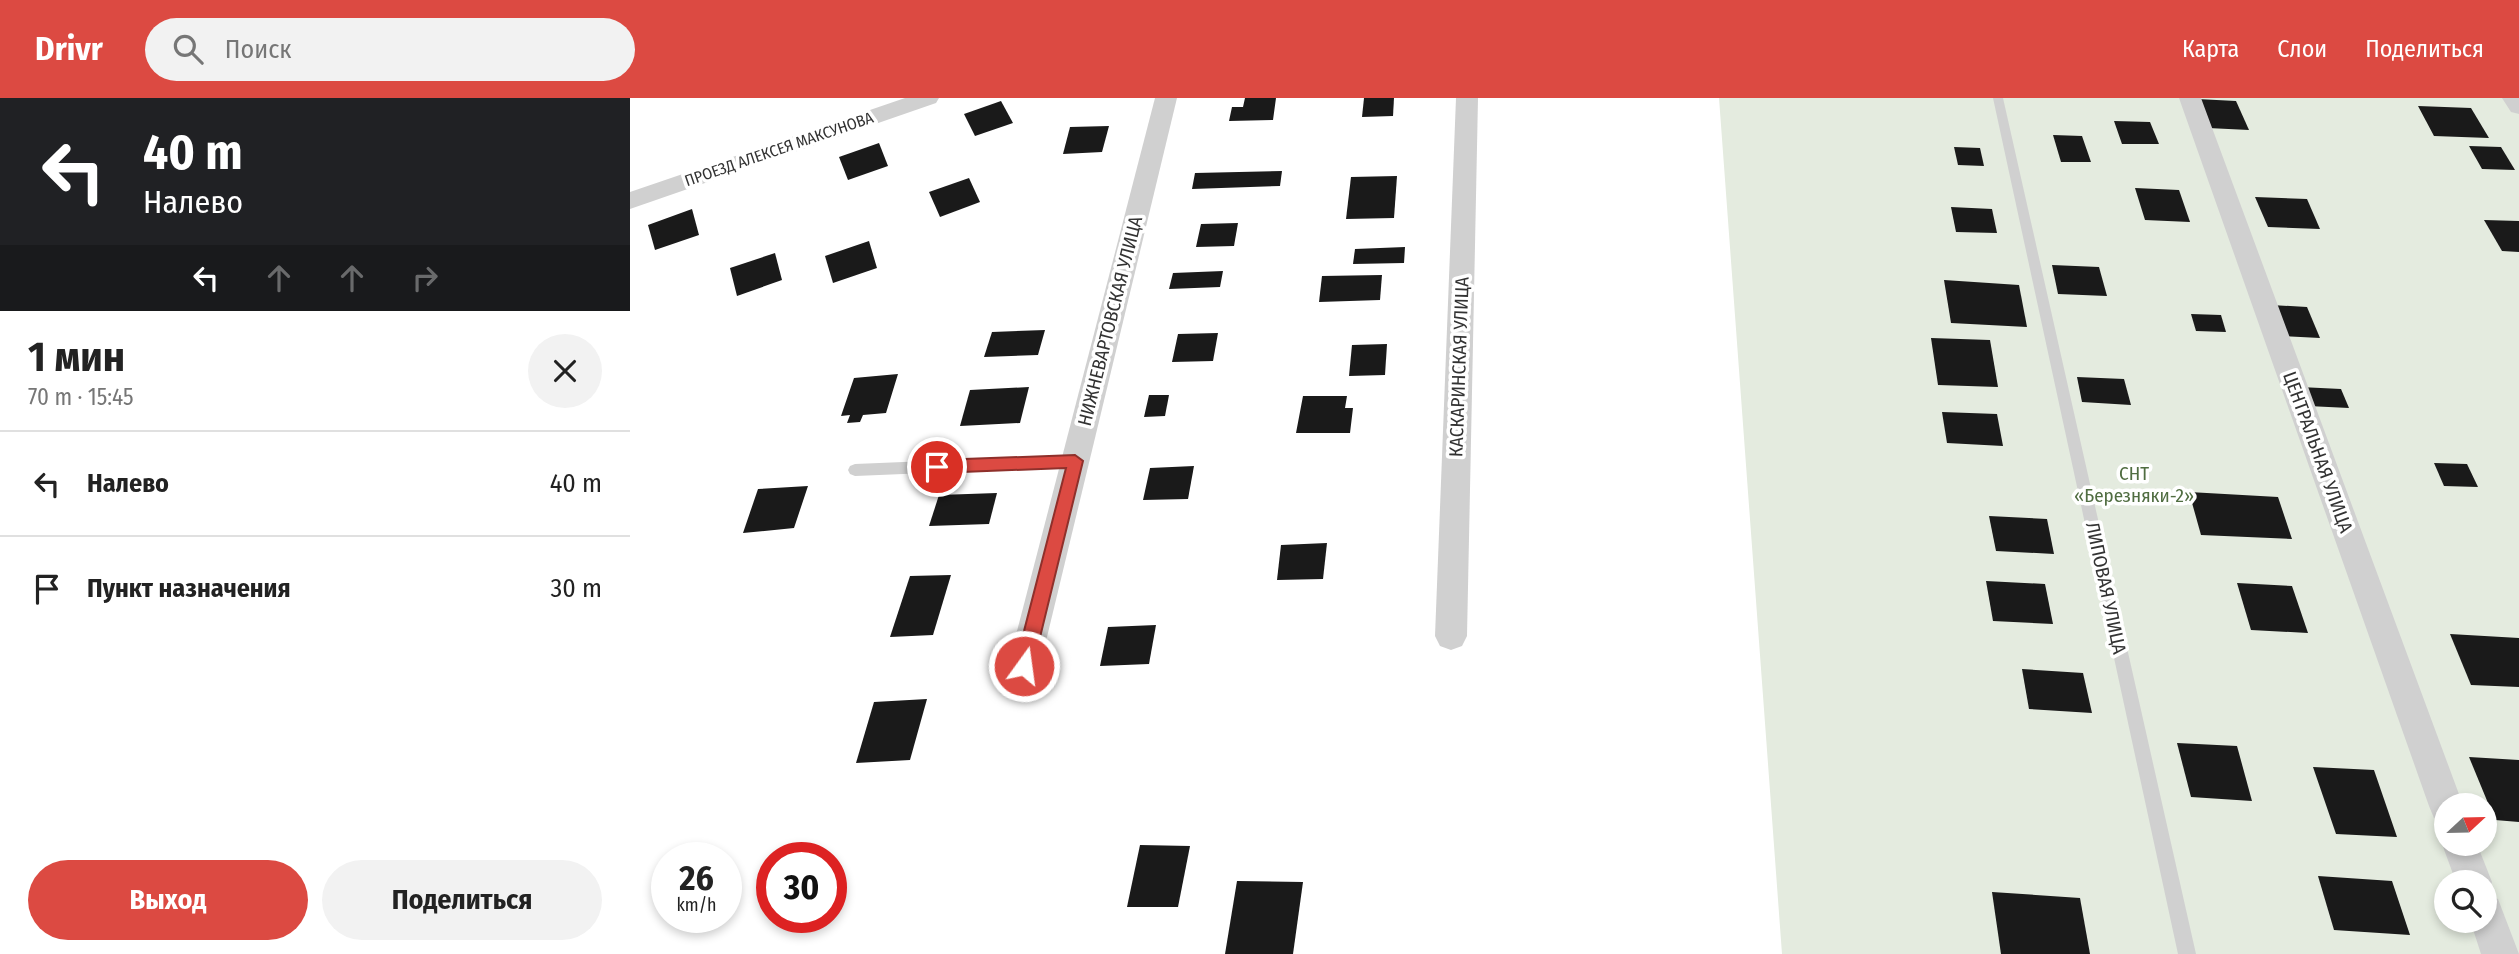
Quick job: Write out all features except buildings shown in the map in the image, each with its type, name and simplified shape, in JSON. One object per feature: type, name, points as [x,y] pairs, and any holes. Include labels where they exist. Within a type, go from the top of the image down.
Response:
[{"type":"street","name":"ПРОЕЗД АЛЕКСЕЯ МАКСУНОВА","points":[[630,201],[928,98]]},
{"type":"street","name":"НИЖНЕВАРТОВСКАЯ УЛИЦА","points":[[1024,666],[1166,98]]},
{"type":"street","name":"КАСКАРИНСКАЯ УЛИЦА","points":[[1451,636],[1467,98]]},
{"type":"street","name":"ЦЕНТРАЛЬНАЯ УЛИЦА","points":[[2190,98],[2441,793]]},
{"type":"street","points":[[2513,98],[2519,107]]},
{"type":"street","points":[[2492,933],[2500,954]]},
{"type":"lane","name":"ЛИПОВАЯ УЛИЦА","points":[[1998,98],[2187,954]]},
{"type":"lane","points":[[855,470],[1075,461]]},
{"type":"green space","name":"СНТ «Березняки-2»","points":[[1719,98],[2519,98],[2519,954],[1782,954]]},
{"type":"route","points":[[937,467],[1075,461],[1024,666]]}]
